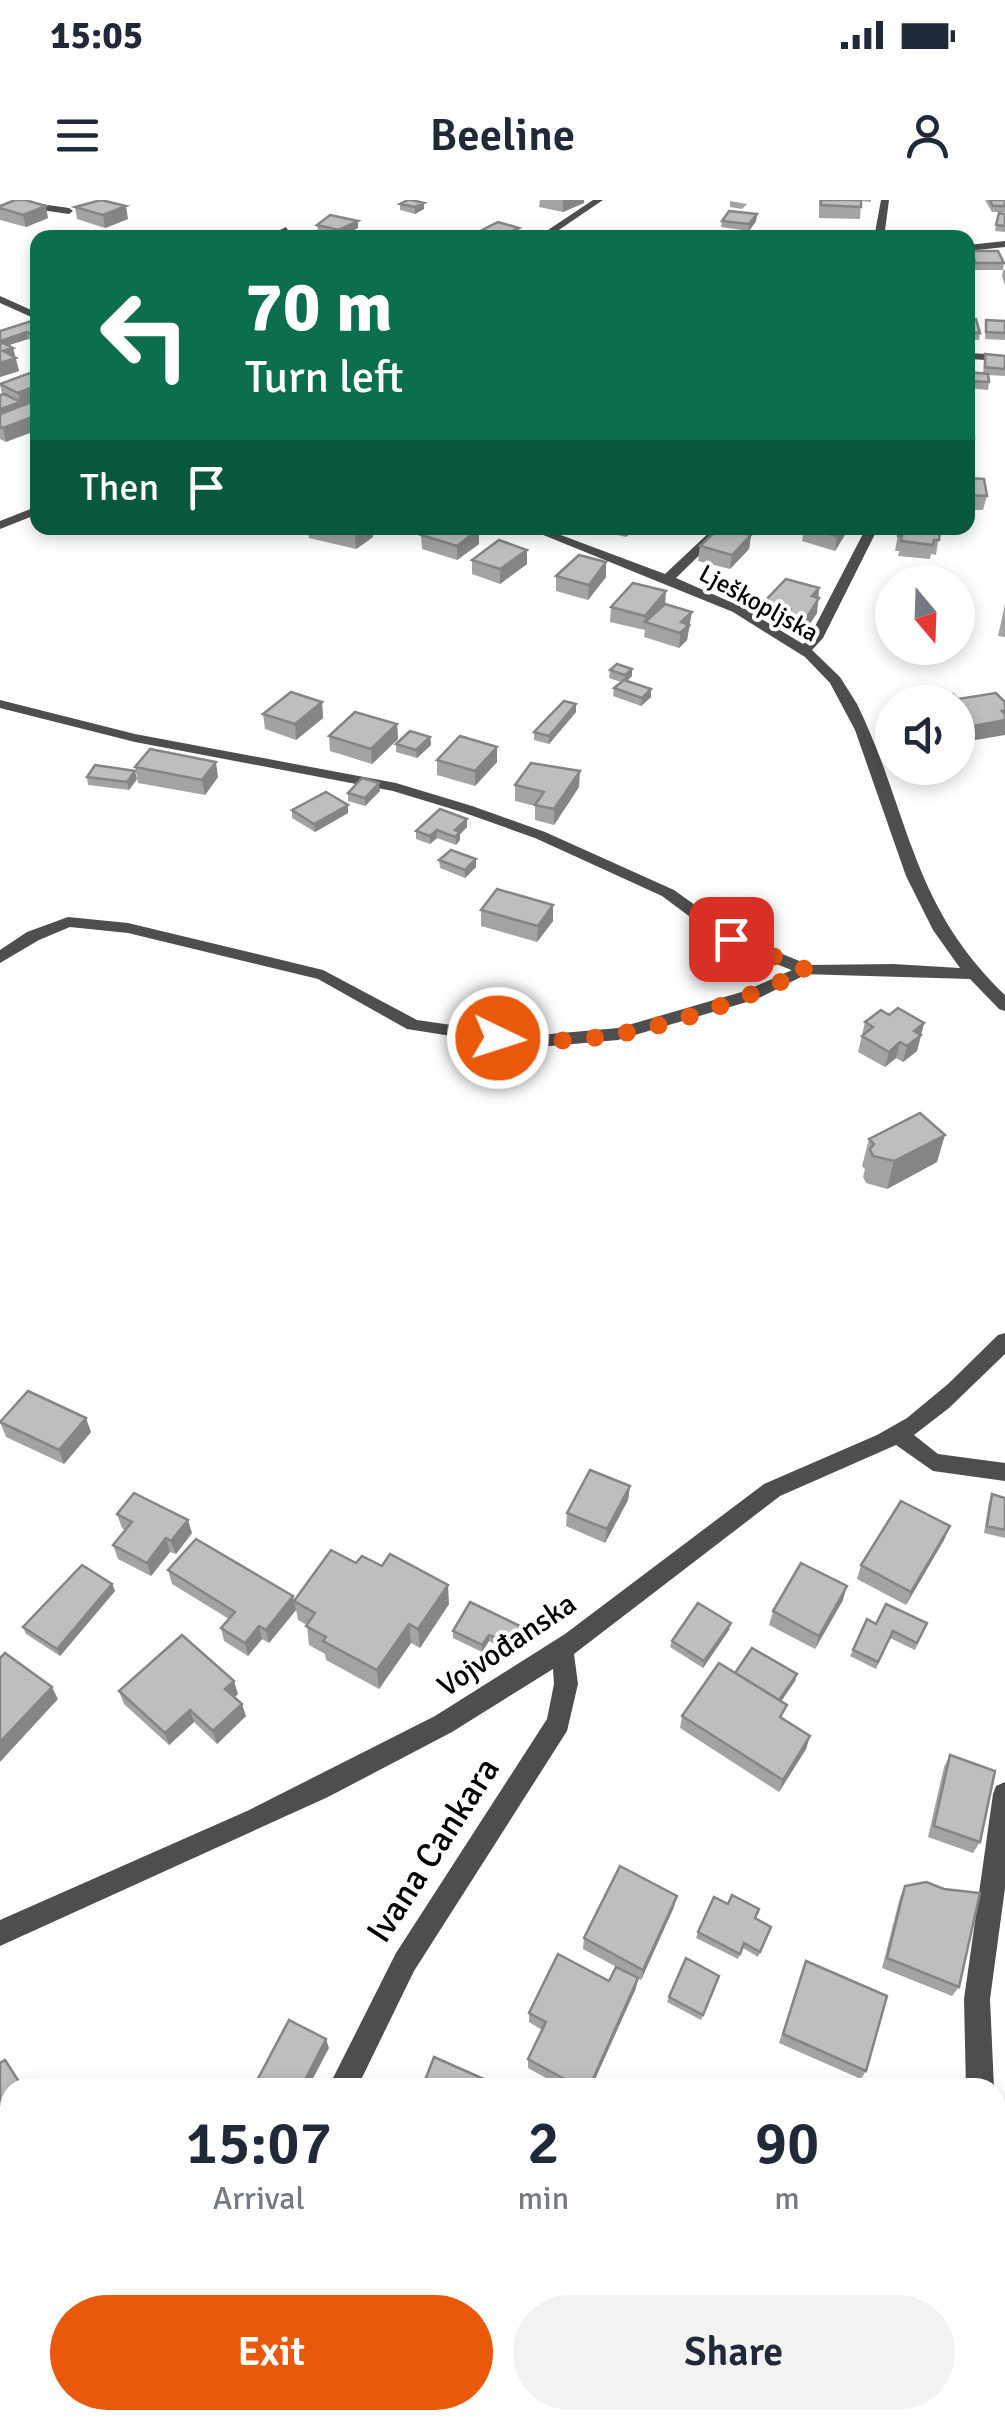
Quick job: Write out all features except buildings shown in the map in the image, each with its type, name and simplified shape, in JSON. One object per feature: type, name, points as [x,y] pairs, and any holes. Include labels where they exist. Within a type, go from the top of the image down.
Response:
[{"type":"street","points":[[552,230],[599,200]]},
{"type":"street","points":[[881,230],[884,200]]},
{"type":"street","points":[[0,212],[27,205],[69,210]]},
{"type":"street","points":[[975,247],[1005,244]]},
{"type":"street","points":[[0,299],[30,313]]},
{"type":"street","points":[[975,356],[1005,358]]},
{"type":"street","points":[[0,525],[30,512]]},
{"type":"street","name":"Lješkopljska","points":[[551,535],[668,578],[766,626],[804,650],[834,678],[848,699],[916,888],[970,974],[1005,1004]]},
{"type":"street","points":[[668,578],[714,535]]},
{"type":"street","points":[[804,650],[814,642],[868,535]]},
{"type":"street","points":[[0,704],[135,738],[396,787],[467,809],[540,836],[668,893],[731,939],[807,970],[894,969],[970,974]]},
{"type":"street","points":[[0,958],[54,925],[90,922],[128,928],[323,975],[413,1025],[528,1042],[569,1042],[618,1034],[692,1015],[751,996],[807,970]]},
{"type":"street","name":"Vojvođanska","points":[[0,1933],[332,1785],[417,1739],[562,1649],[772,1490],[806,1470],[898,1434],[930,1412],[1005,1342]]},
{"type":"street","points":[[898,1434],[934,1462],[1005,1472]]},
{"type":"street","name":"Ivana Cankara","points":[[347,2078],[405,1962],[558,1723],[566,1684],[562,1649]]},
{"type":"street","points":[[980,2078],[978,1999],[1005,1794]]},
{"type":"route","points":[[498,1038],[569,1042],[618,1034],[751,996],[807,970],[731,939]]}]
